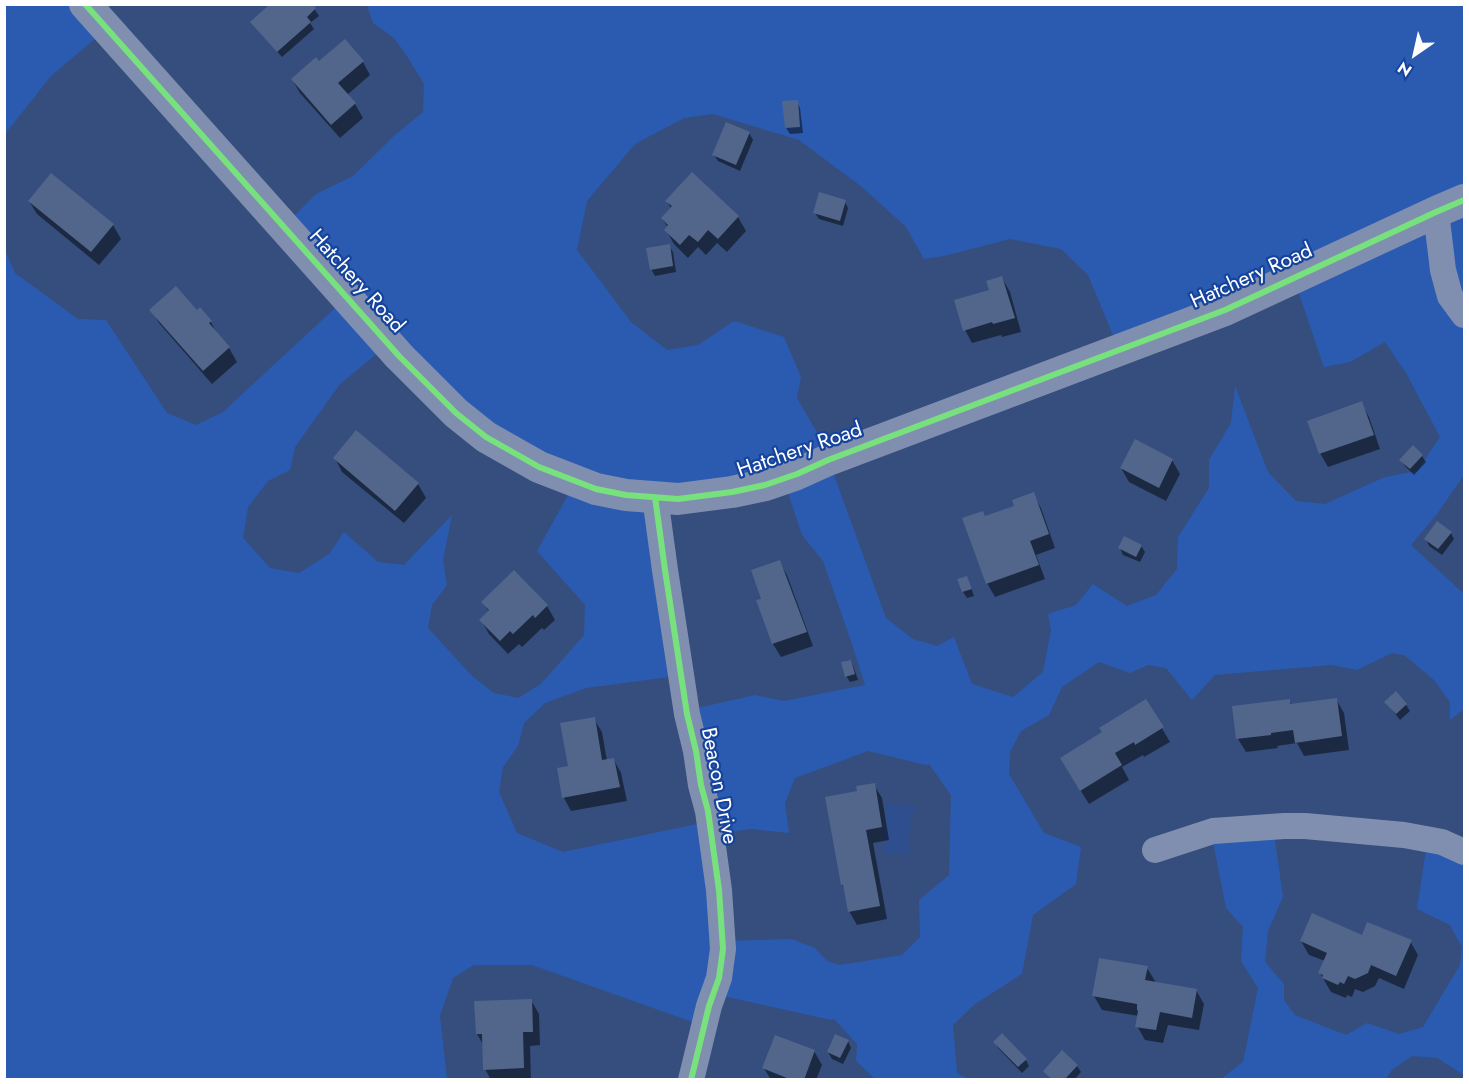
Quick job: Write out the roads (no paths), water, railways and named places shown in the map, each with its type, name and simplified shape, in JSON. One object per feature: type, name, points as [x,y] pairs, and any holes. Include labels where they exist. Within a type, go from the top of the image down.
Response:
[{"type":"street","name":"Hatchery Road","points":[[85,4],[391,347],[456,413],[486,437],[540,467],[596,489],[626,495],[678,499],[732,492],[765,485],[797,474],[838,456],[1225,310],[1464,200]]},
{"type":"street","points":[[1436,212],[1443,270],[1450,296],[1464,315]]},
{"type":"street","name":"Beacon Drive","points":[[655,497],[687,714],[708,811],[719,890],[723,949],[719,978],[709,1006],[691,1080]]},
{"type":"street","points":[[1155,850],[1213,831],[1305,826],[1404,835],[1442,842],[1464,852]]}]
